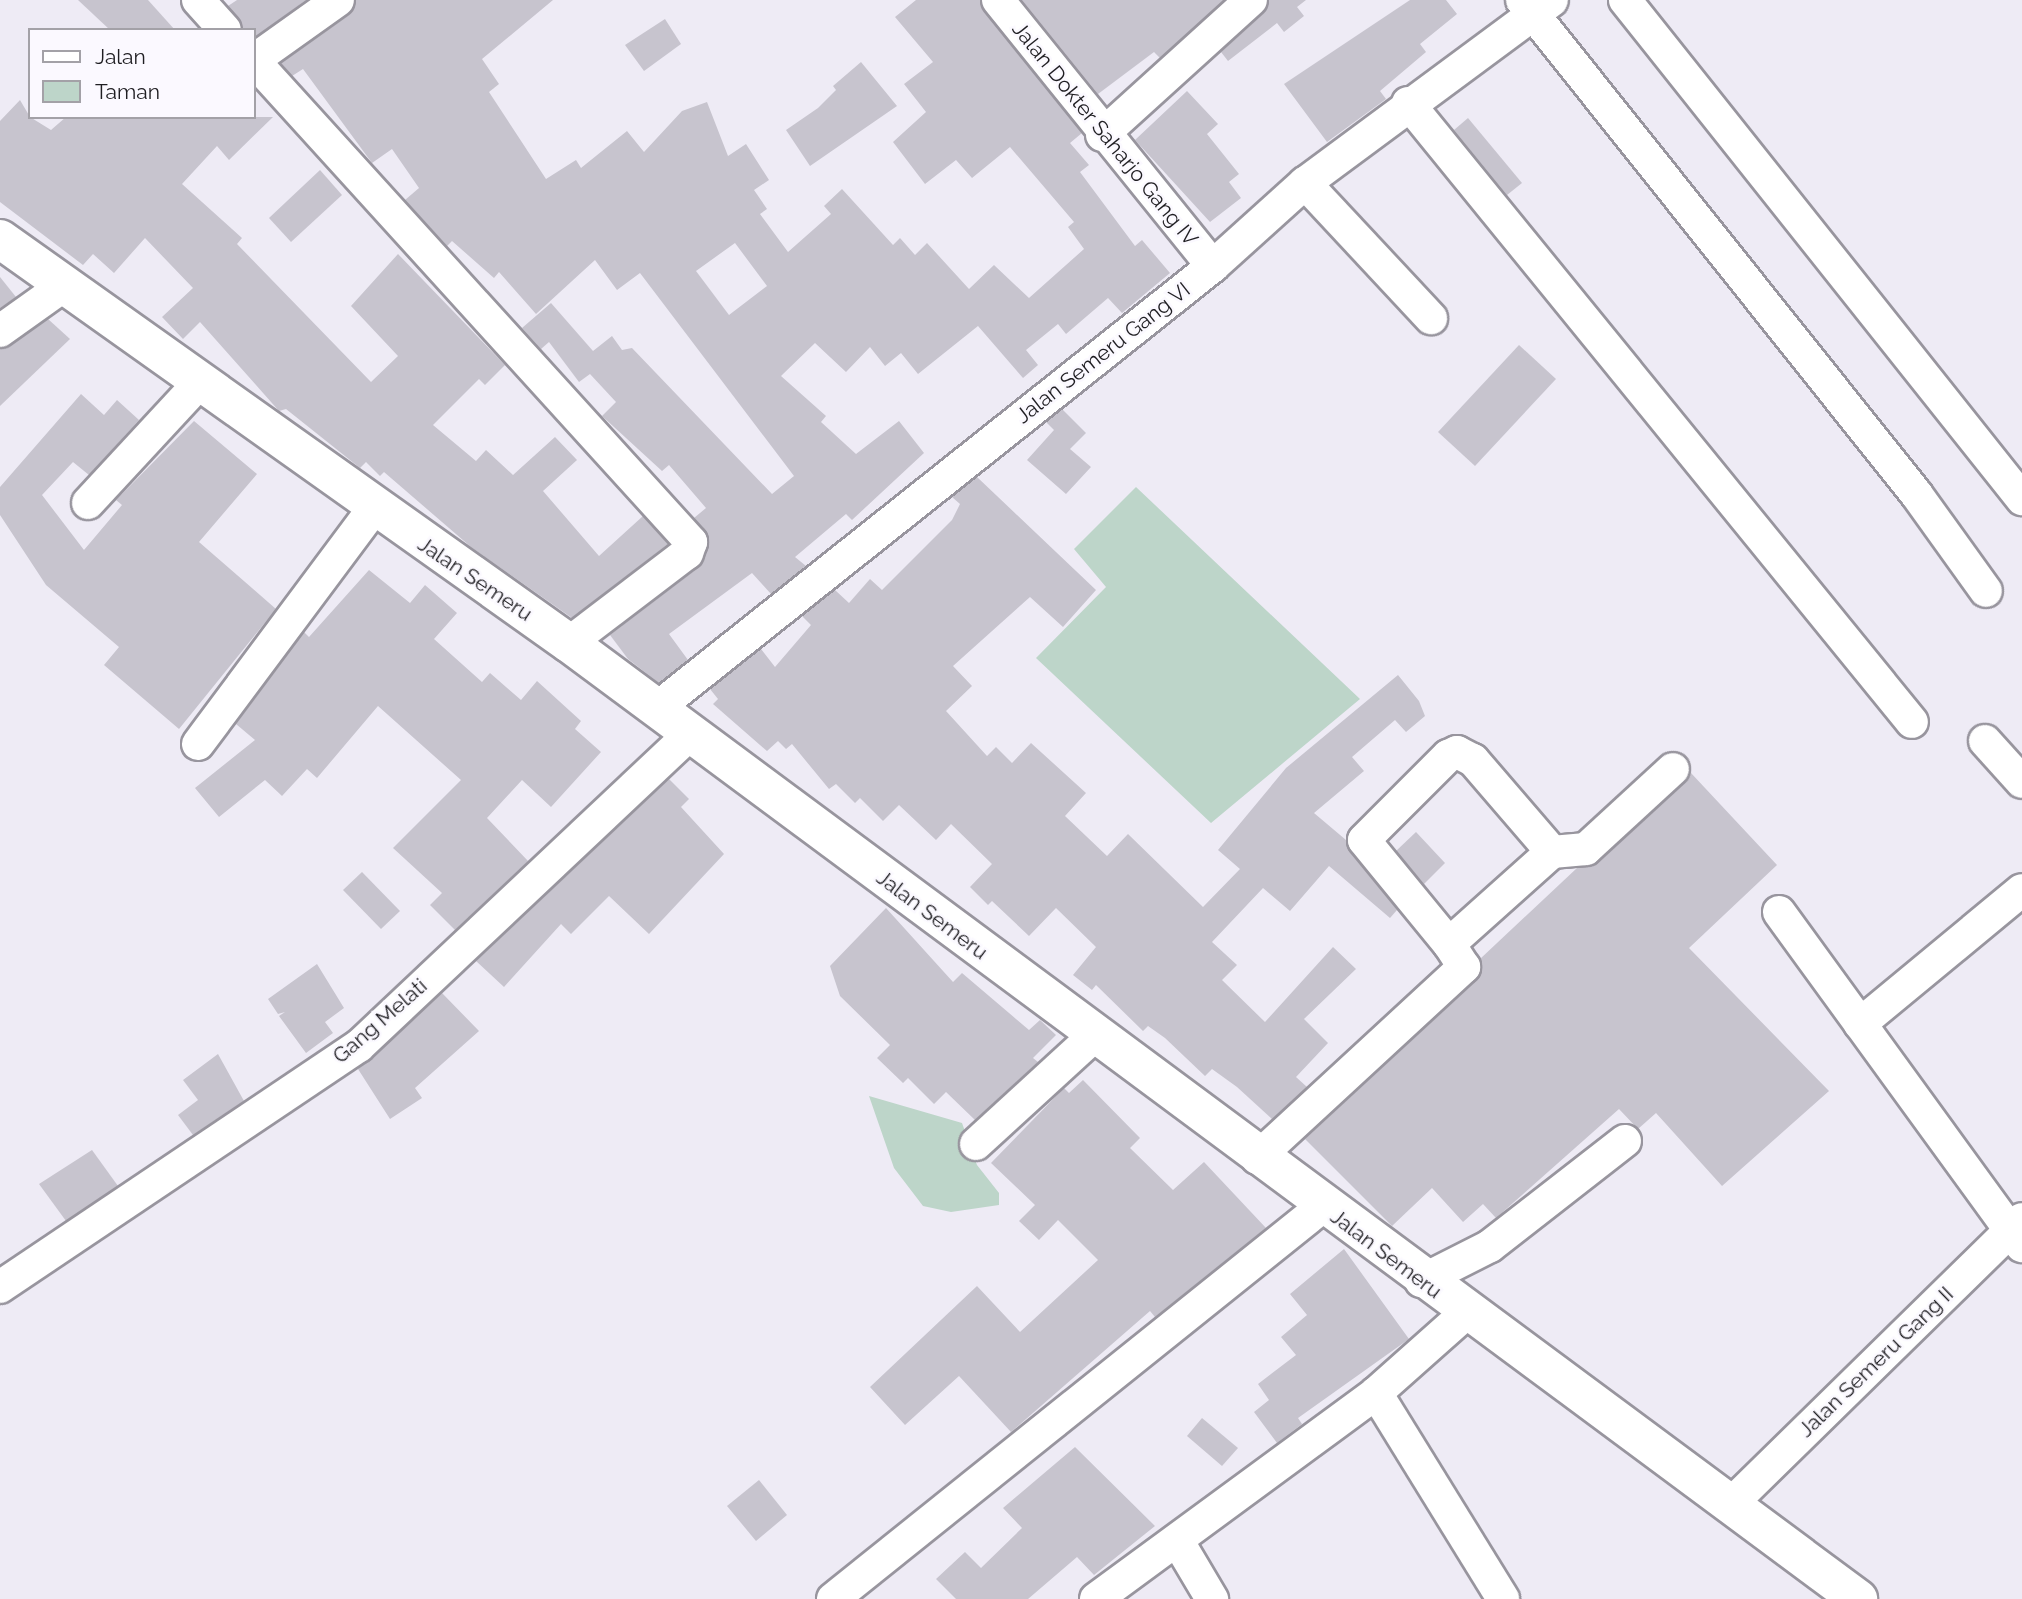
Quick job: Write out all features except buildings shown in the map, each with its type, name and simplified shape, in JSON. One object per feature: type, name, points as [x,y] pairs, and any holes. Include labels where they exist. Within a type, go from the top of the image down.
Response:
[{"type":"highway","name":"Jalan Semeru","points":[[0,239],[373,509],[569,643],[1421,1280],[1731,1504],[1857,1599]]},
{"type":"street","points":[[198,0],[223,28]]},
{"type":"street","points":[[256,60],[338,0]]},
{"type":"street","name":"Jalan Dokter Saharjo Gang IV","points":[[998,0],[1102,135],[1213,267]]},
{"type":"street","points":[[1102,135],[1251,0]]},
{"type":"street","points":[[1625,0],[2022,499]]},
{"type":"street","points":[[1536,5],[1986,591]]},
{"type":"street","name":"Jalan Semeru Gang VI","points":[[657,708],[1213,267],[1305,183],[1536,5]]},
{"type":"street","points":[[256,63],[691,542],[687,553],[569,643]]},
{"type":"street","points":[[1408,103],[1912,722]]},
{"type":"street","points":[[1305,183],[1431,318]]},
{"type":"street","points":[[0,331],[63,286]]},
{"type":"street","points":[[88,503],[199,383]]},
{"type":"street","points":[[198,744],[373,509]]},
{"type":"street","name":"Gang Melati","points":[[0,1287],[359,1046],[690,734]]},
{"type":"street","points":[[1985,741],[2022,782]]},
{"type":"street","points":[[1257,1158],[1464,967],[1449,944],[1364,840],[1448,756],[1457,752],[1473,760],[1552,852]]},
{"type":"street","points":[[1449,944],[1552,852],[1586,849],[1673,769]]},
{"type":"street","points":[[1860,1024],[2022,890]]},
{"type":"street","points":[[1779,912],[1860,1024],[2018,1232]]},
{"type":"street","points":[[976,1144],[1094,1035]]},
{"type":"street","points":[[1421,1280],[1498,1241],[1625,1141]]},
{"type":"street","points":[[833,1599],[1322,1206]]},
{"type":"street","name":"Jalan Semeru Gang II","points":[[1731,1504],[2018,1232]]},
{"type":"street","points":[[1096,1599],[1376,1393],[1466,1313]]},
{"type":"street","points":[[1376,1393],[1503,1599]]},
{"type":"street","points":[[1177,1540],[1212,1599]]},
{"type":"green space","points":[[1136,487],[1360,699],[1211,823],[1036,658],[1106,587],[1074,549]]},
{"type":"green space","points":[[869,1096],[962,1123],[977,1165],[999,1193],[999,1205],[951,1212],[923,1206],[894,1168]]}]
